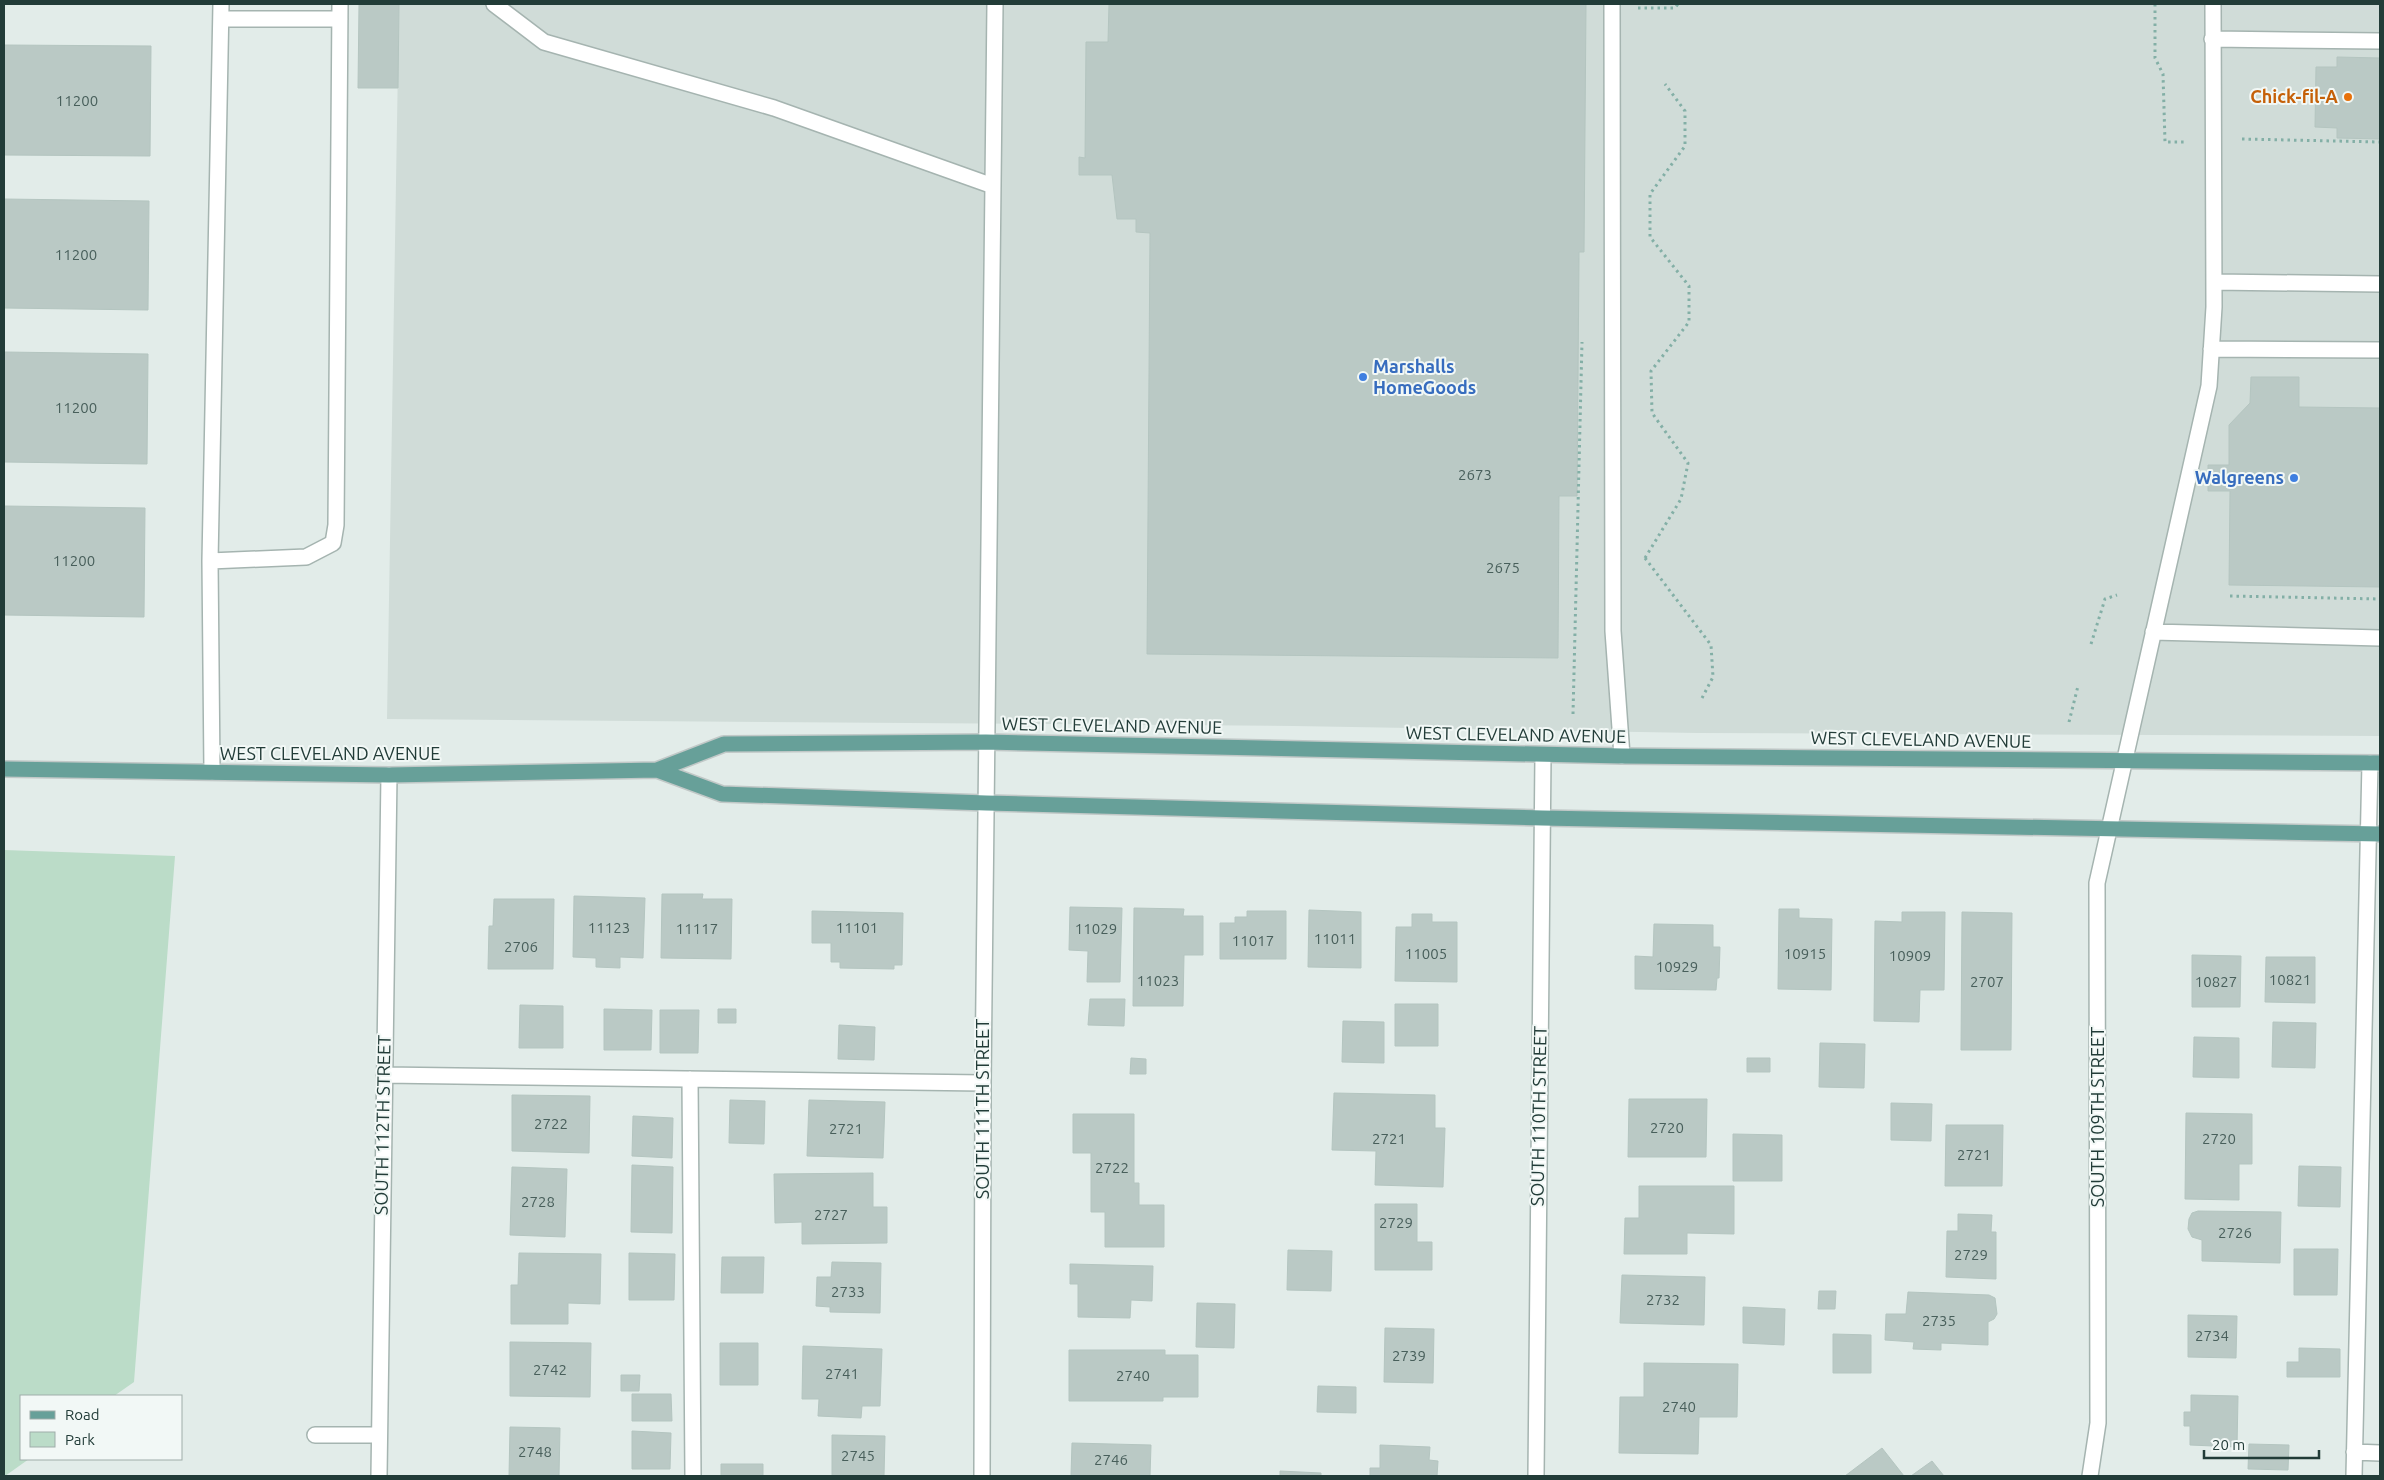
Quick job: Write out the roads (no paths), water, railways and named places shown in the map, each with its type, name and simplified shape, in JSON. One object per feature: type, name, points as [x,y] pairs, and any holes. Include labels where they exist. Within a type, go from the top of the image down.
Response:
[{"type":"main road","name":"WEST CLEVELAND AVENUE","points":[[4,769],[389,775],[657,770],[724,744],[986,742],[1543,755],[2375,763]]},
{"type":"main road","name":"WEST CLEVELAND AVENUE","points":[[657,770],[722,794],[1542,818],[2374,833]]},
{"type":"street","points":[[494,4],[544,42],[774,108],[993,186]]},
{"type":"street","name":"SOUTH 111TH STREET","points":[[982,1476],[986,742],[995,4]]},
{"type":"street","points":[[1612,4],[1613,631],[1622,756]]},
{"type":"street","name":"SOUTH 109TH STREET","points":[[2090,1476],[2098,1423],[2097,883],[2209,386],[2214,282],[2213,4]]},
{"type":"street","points":[[210,561],[306,557],[333,543],[336,525],[340,11],[221,11],[210,561],[212,772]]},
{"type":"street","points":[[2212,39],[2380,41]]},
{"type":"street","points":[[2214,282],[2380,284]]},
{"type":"street","points":[[2211,348],[2380,350]]},
{"type":"street","points":[[2154,632],[2380,638]]},
{"type":"street","name":"SOUTH 110TH STREET","points":[[1536,1476],[1543,755]]},
{"type":"street","points":[[2354,1476],[2373,966],[2375,763]]},
{"type":"street","name":"SOUTH 112TH STREET","points":[[379,1476],[389,775]]},
{"type":"street","points":[[384,1075],[983,1083]]},
{"type":"street","points":[[690,1080],[693,1476]]},
{"type":"street","points":[[315,1435],[379,1435]]},
{"type":"street","points":[[2354,1452],[2380,1453]]},
{"type":"place","name":"Chick-fil-A","points":[[2348,97]]},
{"type":"place","name":"Marshalls HomeGoods","points":[[1363,377]]},
{"type":"place","name":"Walgreens","points":[[2294,478]]}]
